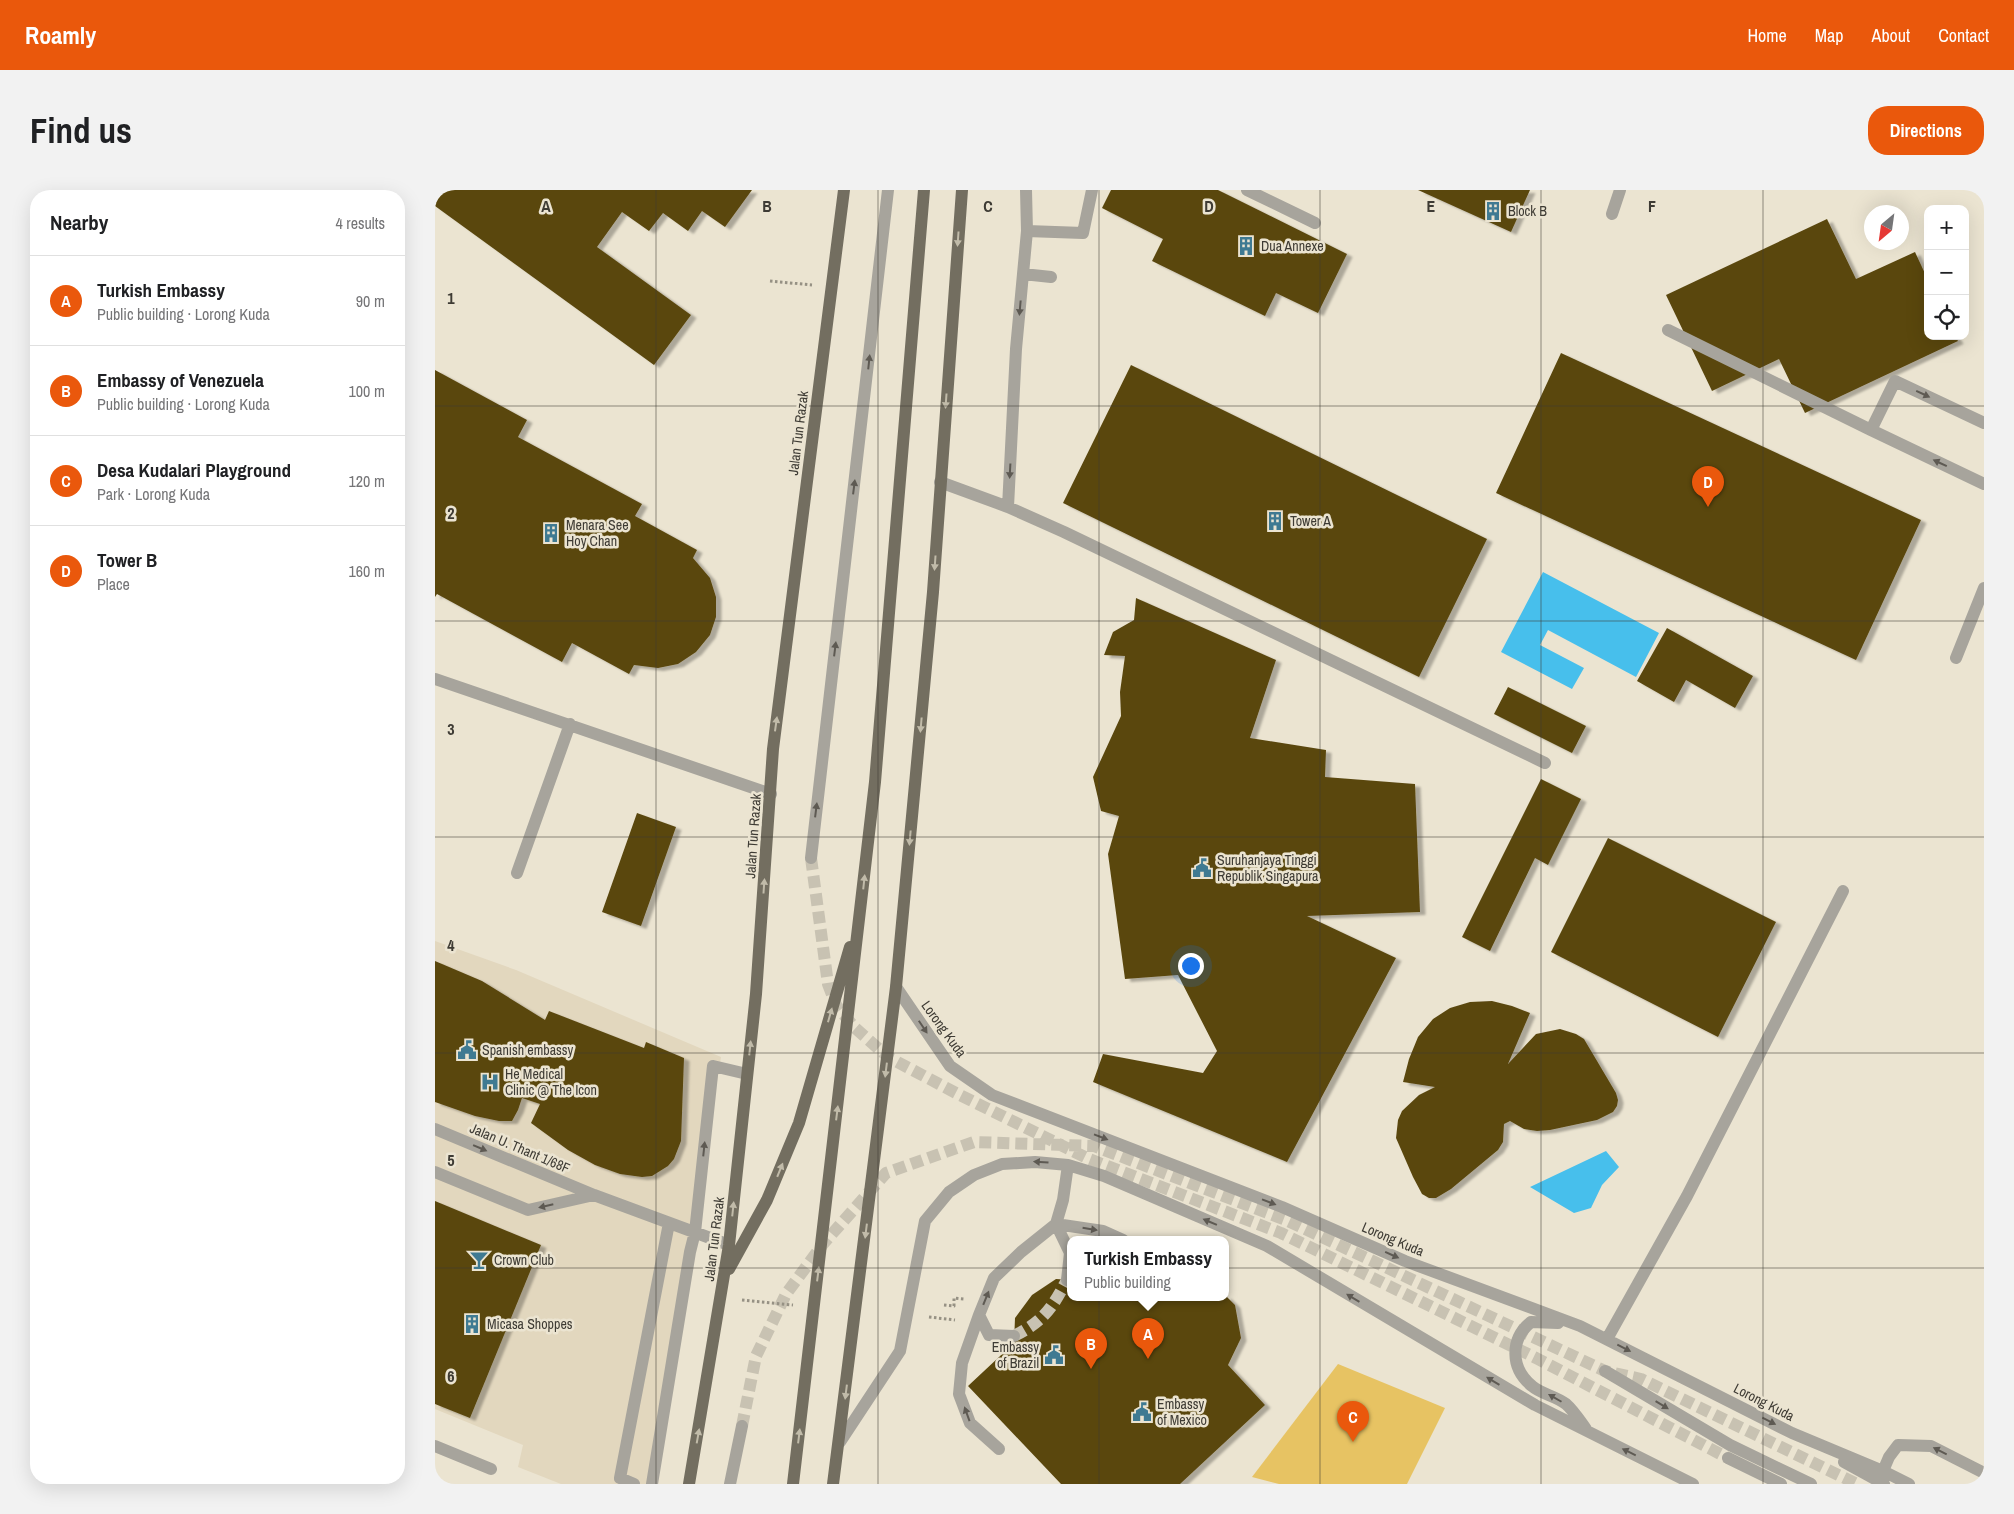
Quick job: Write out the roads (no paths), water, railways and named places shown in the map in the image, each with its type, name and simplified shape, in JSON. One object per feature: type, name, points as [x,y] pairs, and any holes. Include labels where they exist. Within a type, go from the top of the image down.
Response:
[{"type":"main road","name":"Jalan Tun Razak","points":[[689,1484],[729,1245],[756,994],[773,749],[844,190]]},
{"type":"main road","points":[[793,1484],[877,762],[924,190]]},
{"type":"main road","points":[[833,1484],[840,1442],[896,987],[933,592],[961,190]]},
{"type":"main road","points":[[725,1275],[767,1200],[799,1123],[861,912]]},
{"type":"street","points":[[811,858],[888,190]]},
{"type":"street","points":[[1008,507],[1016,349],[1027,231],[1027,190]]},
{"type":"street","points":[[1027,231],[1083,233],[1092,190]]},
{"type":"street","points":[[1247,190],[1315,223]]},
{"type":"street","points":[[1612,214],[1620,190]]},
{"type":"street","points":[[1023,274],[1051,277]]},
{"type":"street","points":[[1668,330],[1984,484]]},
{"type":"street","points":[[1871,430],[1895,381],[1984,423]]},
{"type":"street","points":[[940,482],[1008,507],[1064,532],[1545,763]]},
{"type":"street","points":[[1956,658],[1984,588]]},
{"type":"street","points":[[435,679],[771,794]]},
{"type":"street","points":[[517,873],[570,724]]},
{"type":"street","points":[[1607,1339],[1687,1196],[1843,891]]},
{"type":"street","name":"Lorong Kuda","points":[[896,987],[950,1066],[992,1095],[1282,1207],[1405,1261],[1580,1326],[1792,1433],[1883,1471],[1909,1484]]},
{"type":"street","points":[[652,1484],[690,1252],[695,1232],[713,1066],[747,1074]]},
{"type":"street","name":"Jalan U. Thant 1/68F","points":[[435,1129],[594,1195],[729,1245]]},
{"type":"street","points":[[840,1442],[900,1351],[925,1221],[949,1192],[974,1175],[1002,1164],[1035,1162],[1068,1165],[1104,1176],[1267,1246],[1535,1405],[1693,1484]]},
{"type":"street","points":[[999,1449],[970,1423],[959,1394],[962,1363],[994,1278],[1021,1252],[1056,1224],[1063,1200],[1068,1165]]},
{"type":"street","points":[[435,1172],[528,1210],[594,1195]]},
{"type":"street","points":[[634,1484],[619,1478],[669,1222]]},
{"type":"street","points":[[1056,1224],[1103,1231],[1114,1236]]},
{"type":"street","points":[[1056,1224],[1067,1246]]},
{"type":"street","points":[[979,1315],[989,1335],[1014,1336]]},
{"type":"street","points":[[1580,1326],[1548,1321],[1531,1322],[1523,1329],[1516,1341],[1515,1358],[1521,1374],[1533,1387],[1567,1405],[1589,1432]]},
{"type":"street","points":[[1605,1371],[1730,1445],[1811,1484]]},
{"type":"street","points":[[730,1484],[742,1426]]},
{"type":"street","points":[[1792,1433],[1884,1484]]},
{"type":"street","points":[[1883,1471],[1898,1445],[1931,1446],[1984,1473]]},
{"type":"street","points":[[435,1446],[491,1469]]},
{"type":"street","points":[[1729,1458],[1781,1484]]},
{"type":"water","points":[[1543,572],[1659,633],[1636,677],[1548,630],[1540,645],[1584,668],[1572,689],[1501,652]]},
{"type":"water","points":[[1606,1151],[1619,1167],[1602,1185],[1591,1208],[1574,1213],[1530,1187]]},
{"type":"tunnel","points":[[811,858],[828,984],[836,1005],[854,1027],[888,1057],[1089,1159],[1281,1233],[1536,1358],[1728,1458]]},
{"type":"tunnel","points":[[742,1426],[756,1356],[786,1294],[823,1244],[886,1173],[974,1142],[1094,1146],[1286,1220],[1605,1371],[1641,1379],[1857,1484]]},
{"type":"tunnel","points":[[1014,1336],[1033,1325],[1046,1313],[1067,1280]]},
{"type":"place","name":"Block B","points":[[1493,211]]},
{"type":"place","name":"Dua Annexe","points":[[1246,246]]},
{"type":"place","name":"Tower B","points":[[1708,507]]},
{"type":"place","name":"Tower A","points":[[1275,521]]},
{"type":"place","name":"Menara See Hoy Chan","points":[[551,533]]},
{"type":"place","name":"Suruhanjaya Tinggi Republik Singapura","points":[[1202,868]]},
{"type":"place","name":"Spanish embassy","points":[[467,1050]]},
{"type":"place","name":"He Medical Clinic @ The Icon","points":[[490,1082]]},
{"type":"place","name":"Crown Club","points":[[479,1260]]},
{"type":"place","name":"Micasa Shoppes","points":[[472,1324]]},
{"type":"place","name":"Embassy of Brazil","points":[[1054,1355]]},
{"type":"place","name":"Turkish Embassy","points":[[1148,1359]]},
{"type":"place","name":"Embassy of Venezuela","points":[[1091,1369]]},
{"type":"place","name":"Embassy of Mexico","points":[[1142,1412]]},
{"type":"place","name":"Desa Kudalari Playground","points":[[1353,1442]]}]
